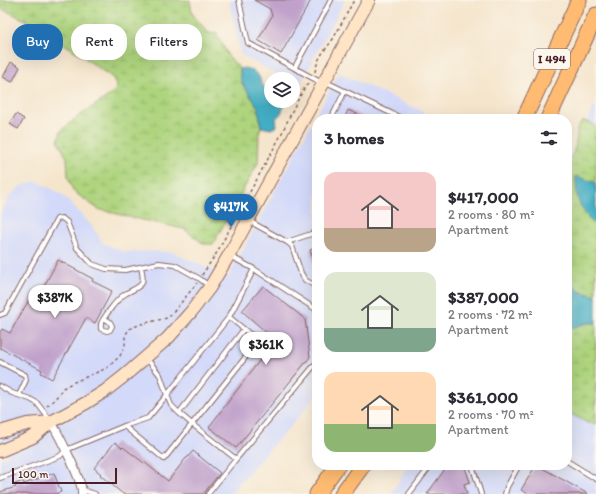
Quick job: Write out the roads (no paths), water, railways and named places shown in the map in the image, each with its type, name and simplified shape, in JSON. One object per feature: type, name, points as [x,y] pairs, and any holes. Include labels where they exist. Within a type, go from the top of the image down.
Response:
[{"type":"highway","name":"I 494","points":[[526,114],[579,0]]},
{"type":"highway","name":"I 494","points":[[550,114],[596,15]]},
{"type":"highway","points":[[317,494],[334,470]]},
{"type":"highway","points":[[342,494],[360,470]]},
{"type":"highway","points":[[345,494],[361,470]]},
{"type":"street","points":[[0,451],[33,437],[51,422],[105,391],[168,338],[191,312],[210,287],[230,256],[368,0]]},
{"type":"street","points":[[0,432],[27,424],[51,422]]},
{"type":"street","points":[[51,422],[58,432],[66,450],[80,482],[82,492]]},
{"type":"lane","points":[[239,0],[248,43],[313,78],[345,91],[393,114]]},
{"type":"lane","points":[[295,67],[331,0]]},
{"type":"lane","points":[[334,114],[345,91]]},
{"type":"lane","points":[[0,315],[5,313],[57,219],[62,218],[67,222],[77,248],[92,264],[106,269],[124,270],[159,263],[175,265],[200,279],[210,287]]},
{"type":"lane","points":[[248,221],[288,242],[292,246],[301,273],[305,280],[312,284]]},
{"type":"lane","points":[[288,242],[312,234]]},
{"type":"lane","points":[[230,256],[254,269],[312,307]]},
{"type":"lane","points":[[104,318],[113,305],[124,295],[140,286],[144,278],[141,267]]},
{"type":"lane","points":[[0,478],[60,456],[66,450],[124,426],[148,418],[228,317],[254,269]]},
{"type":"lane","points":[[124,426],[164,459],[257,344],[256,339],[228,317]]},
{"type":"lane","points":[[179,413],[244,329]]},
{"type":"lane","points":[[146,358],[160,375],[171,405],[236,459]]},
{"type":"lane","points":[[0,362],[25,376],[26,380],[19,395]]},
{"type":"lane","points":[[208,494],[312,368]]},
{"type":"lane","points":[[0,386],[12,393],[30,399],[37,404],[51,422]]},
{"type":"lane","points":[[572,464],[596,479]]},
{"type":"lane","points":[[409,494],[427,470]]},
{"type":"lane","points":[[474,470],[481,494]]},
{"type":"lane","points":[[505,494],[516,470]]},
{"type":"lane","points":[[82,492],[95,494]]},
{"type":"water","points":[[244,68],[252,70],[259,76],[261,83],[264,86],[264,108],[283,108],[280,115],[276,118],[277,126],[271,129],[261,127],[258,107],[243,85],[240,77],[240,69]]},
{"type":"water","points":[[576,176],[596,183],[596,225],[586,215],[579,202]]},
{"type":"water","points":[[572,286],[581,292],[596,296],[596,323],[586,323],[572,328]]}]
